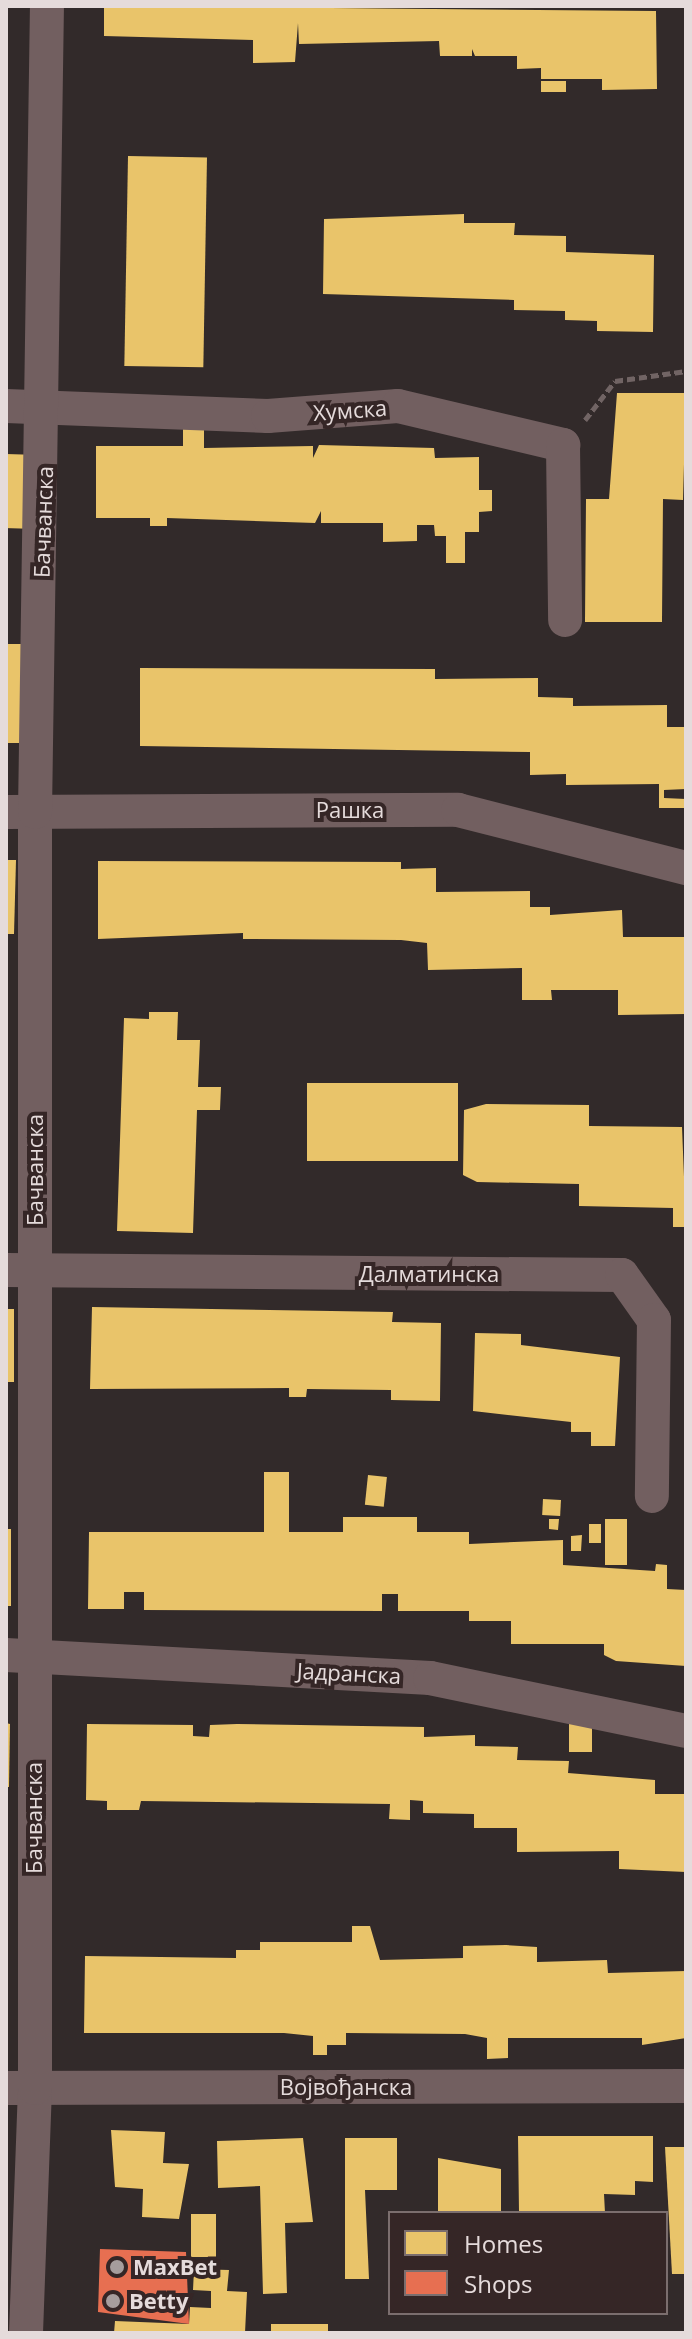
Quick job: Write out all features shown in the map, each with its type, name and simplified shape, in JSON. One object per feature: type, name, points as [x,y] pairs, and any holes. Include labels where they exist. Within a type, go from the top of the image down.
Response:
[{"type":"street","name":"Бачванска","points":[[26,2333],[21,2088],[19,1655],[20,812],[46,408],[47,6]]},
{"type":"street","name":"Хумска","points":[[6,406],[268,416],[398,406],[563,450]]},
{"type":"street","points":[[563,450],[565,620]]},
{"type":"street","name":"Рашка","points":[[20,812],[458,810],[686,868]]},
{"type":"street","name":"Далматинска","points":[[21,1271],[622,1275],[654,1320],[652,1496]]},
{"type":"street","name":"Јадранска","points":[[19,1655],[430,1678],[686,1731]]},
{"type":"street","name":"Војвођанска","points":[[21,2088],[686,2086]]},
{"type":"path","points":[[563,450],[615,381],[686,371]]},
{"type":"building: Homes","points":[[104,6],[656,11],[657,89],[602,90],[602,79],[541,79],[541,68],[517,69],[517,56],[475,56],[472,49],[472,56],[440,56],[439,41],[299,44],[298,23],[295,62],[253,63],[253,40],[104,36]]},
{"type":"building: Homes","points":[[541,81],[566,81],[566,92],[541,92]]},
{"type":"building: Homes","points":[[128,156],[207,157],[203,367],[124,366]]},
{"type":"building: Homes","points":[[464,214],[464,223],[515,223],[514,235],[566,236],[566,252],[654,255],[653,332],[597,331],[597,321],[565,320],[565,311],[514,310],[514,300],[323,294],[324,219]]},
{"type":"building: Homes","points":[[617,393],[686,393],[683,500],[663,499],[662,622],[585,622],[586,499],[609,499]]},
{"type":"building: Homes","points":[[183,428],[204,428],[204,448],[313,446],[313,458],[319,445],[434,448],[435,458],[479,457],[479,490],[492,490],[492,511],[479,512],[479,532],[465,532],[465,563],[446,563],[446,536],[435,536],[434,525],[417,525],[417,541],[383,542],[383,523],[321,523],[321,511],[315,523],[167,518],[167,526],[150,526],[150,518],[96,518],[96,446],[183,446]]},
{"type":"building: Homes","points":[[6,454],[31,455],[28,529],[6,528]]},
{"type":"building: Homes","points":[[6,644],[21,644],[21,743],[6,743]]},
{"type":"building: Homes","points":[[140,668],[435,669],[435,679],[538,678],[538,697],[573,698],[573,706],[667,705],[667,727],[686,727],[686,789],[664,790],[664,798],[686,799],[686,808],[659,808],[659,784],[566,785],[566,774],[530,775],[530,752],[140,746]]},
{"type":"building: Homes","points":[[6,860],[16,860],[14,934],[6,934]]},
{"type":"building: Homes","points":[[98,861],[401,862],[401,869],[436,868],[436,892],[530,891],[530,907],[550,907],[550,915],[622,910],[623,937],[686,937],[686,1014],[618,1015],[618,990],[551,990],[552,1000],[522,1000],[522,968],[428,970],[427,943],[401,940],[243,939],[243,933],[98,939]]},
{"type":"building: Homes","points":[[149,1012],[178,1012],[177,1040],[200,1040],[198,1087],[221,1087],[220,1110],[197,1110],[193,1233],[117,1231],[124,1018],[149,1019]]},
{"type":"building: Homes","points":[[307,1083],[458,1083],[458,1161],[307,1161]]},
{"type":"building: Homes","points":[[486,1104],[589,1105],[589,1126],[682,1127],[686,1227],[673,1227],[673,1208],[579,1206],[579,1184],[477,1182],[463,1175],[464,1110]]},
{"type":"building: Homes","points":[[92,1307],[393,1312],[392,1322],[441,1323],[440,1401],[391,1400],[391,1390],[307,1389],[306,1397],[289,1397],[289,1388],[90,1389]]},
{"type":"building: Homes","points":[[6,1309],[14,1309],[14,1382],[6,1382]]},
{"type":"building: Homes","points":[[475,1333],[521,1334],[521,1345],[620,1357],[615,1446],[591,1446],[591,1432],[571,1432],[571,1422],[473,1411]]},
{"type":"building: Homes","points":[[264,1472],[289,1472],[289,1532],[343,1532],[343,1517],[417,1517],[417,1532],[469,1532],[469,1544],[563,1540],[563,1565],[655,1571],[656,1564],[667,1565],[667,1589],[686,1590],[686,1666],[616,1661],[604,1655],[604,1644],[511,1644],[511,1621],[469,1621],[469,1611],[398,1611],[398,1594],[382,1594],[382,1611],[144,1610],[144,1592],[124,1592],[124,1609],[88,1609],[89,1532],[264,1532]]},
{"type":"building: Homes","points":[[368,1475],[387,1477],[384,1507],[365,1505]]},
{"type":"building: Homes","points":[[543,1499],[561,1500],[560,1516],[542,1515]]},
{"type":"building: Homes","points":[[549,1519],[559,1519],[558,1530],[549,1529]]},
{"type":"building: Homes","points":[[605,1519],[627,1519],[627,1565],[605,1565]]},
{"type":"building: Homes","points":[[589,1524],[601,1524],[601,1543],[589,1543]]},
{"type":"building: Homes","points":[[6,1529],[11,1529],[11,1606],[6,1606]]},
{"type":"building: Homes","points":[[582,1535],[581,1551],[571,1551],[571,1536]]},
{"type":"building: Homes","points":[[569,1720],[592,1720],[592,1752],[569,1752]]},
{"type":"building: Homes","points":[[6,1723],[10,1724],[9,1787],[6,1787]]},
{"type":"building: Homes","points":[[87,1724],[193,1725],[193,1736],[209,1737],[210,1725],[237,1724],[424,1727],[424,1737],[475,1735],[475,1746],[518,1747],[517,1760],[569,1761],[568,1773],[655,1780],[655,1794],[686,1794],[686,1872],[619,1869],[619,1851],[517,1852],[517,1828],[474,1828],[474,1814],[423,1813],[423,1801],[410,1800],[410,1820],[389,1819],[390,1804],[141,1801],[139,1810],[107,1810],[107,1801],[86,1800]]},
{"type":"building: Homes","points":[[352,1926],[370,1926],[380,1960],[463,1958],[463,1946],[506,1945],[537,1947],[537,1962],[607,1960],[608,1973],[686,1971],[686,2038],[642,2045],[642,2038],[508,2038],[508,2058],[487,2059],[487,2038],[465,2034],[346,2033],[346,2045],[327,2045],[327,2055],[313,2055],[313,2036],[284,2033],[84,2033],[85,1956],[236,1958],[236,1950],[260,1950],[260,1942],[352,1942]]},
{"type":"building: Homes","points":[[111,2130],[165,2132],[163,2163],[189,2164],[179,2219],[142,2217],[143,2189],[115,2187]]},
{"type":"building: Homes","points":[[518,2136],[653,2136],[653,2182],[635,2181],[635,2195],[604,2194],[605,2211],[519,2211]]},
{"type":"building: Homes","points":[[303,2138],[313,2222],[285,2223],[287,2293],[263,2294],[260,2186],[218,2188],[217,2141]]},
{"type":"building: Homes","points":[[345,2138],[397,2138],[397,2190],[365,2190],[369,2279],[345,2279]]},
{"type":"building: Homes","points":[[665,2147],[686,2147],[686,2274],[672,2274]]},
{"type":"building: Homes","points":[[438,2158],[501,2169],[501,2211],[438,2211]]},
{"type":"building: Homes","points":[[191,2214],[216,2214],[216,2257],[191,2257]]},
{"type":"building: Homes","points":[[194,2269],[229,2270],[227,2291],[247,2292],[245,2333],[114,2333],[115,2321],[189,2324],[190,2307],[211,2308],[211,2291],[193,2290]]},
{"type":"building: Homes","points":[[271,2324],[328,2324],[328,2333],[271,2333]]},
{"type":"building: Shops","points":[[100,2249],[186,2252],[189,2324],[98,2312]]},
{"type":"place","name":"MaxBet","points":[[117,2267]]},
{"type":"place","name":"Betty","points":[[113,2301]]}]
